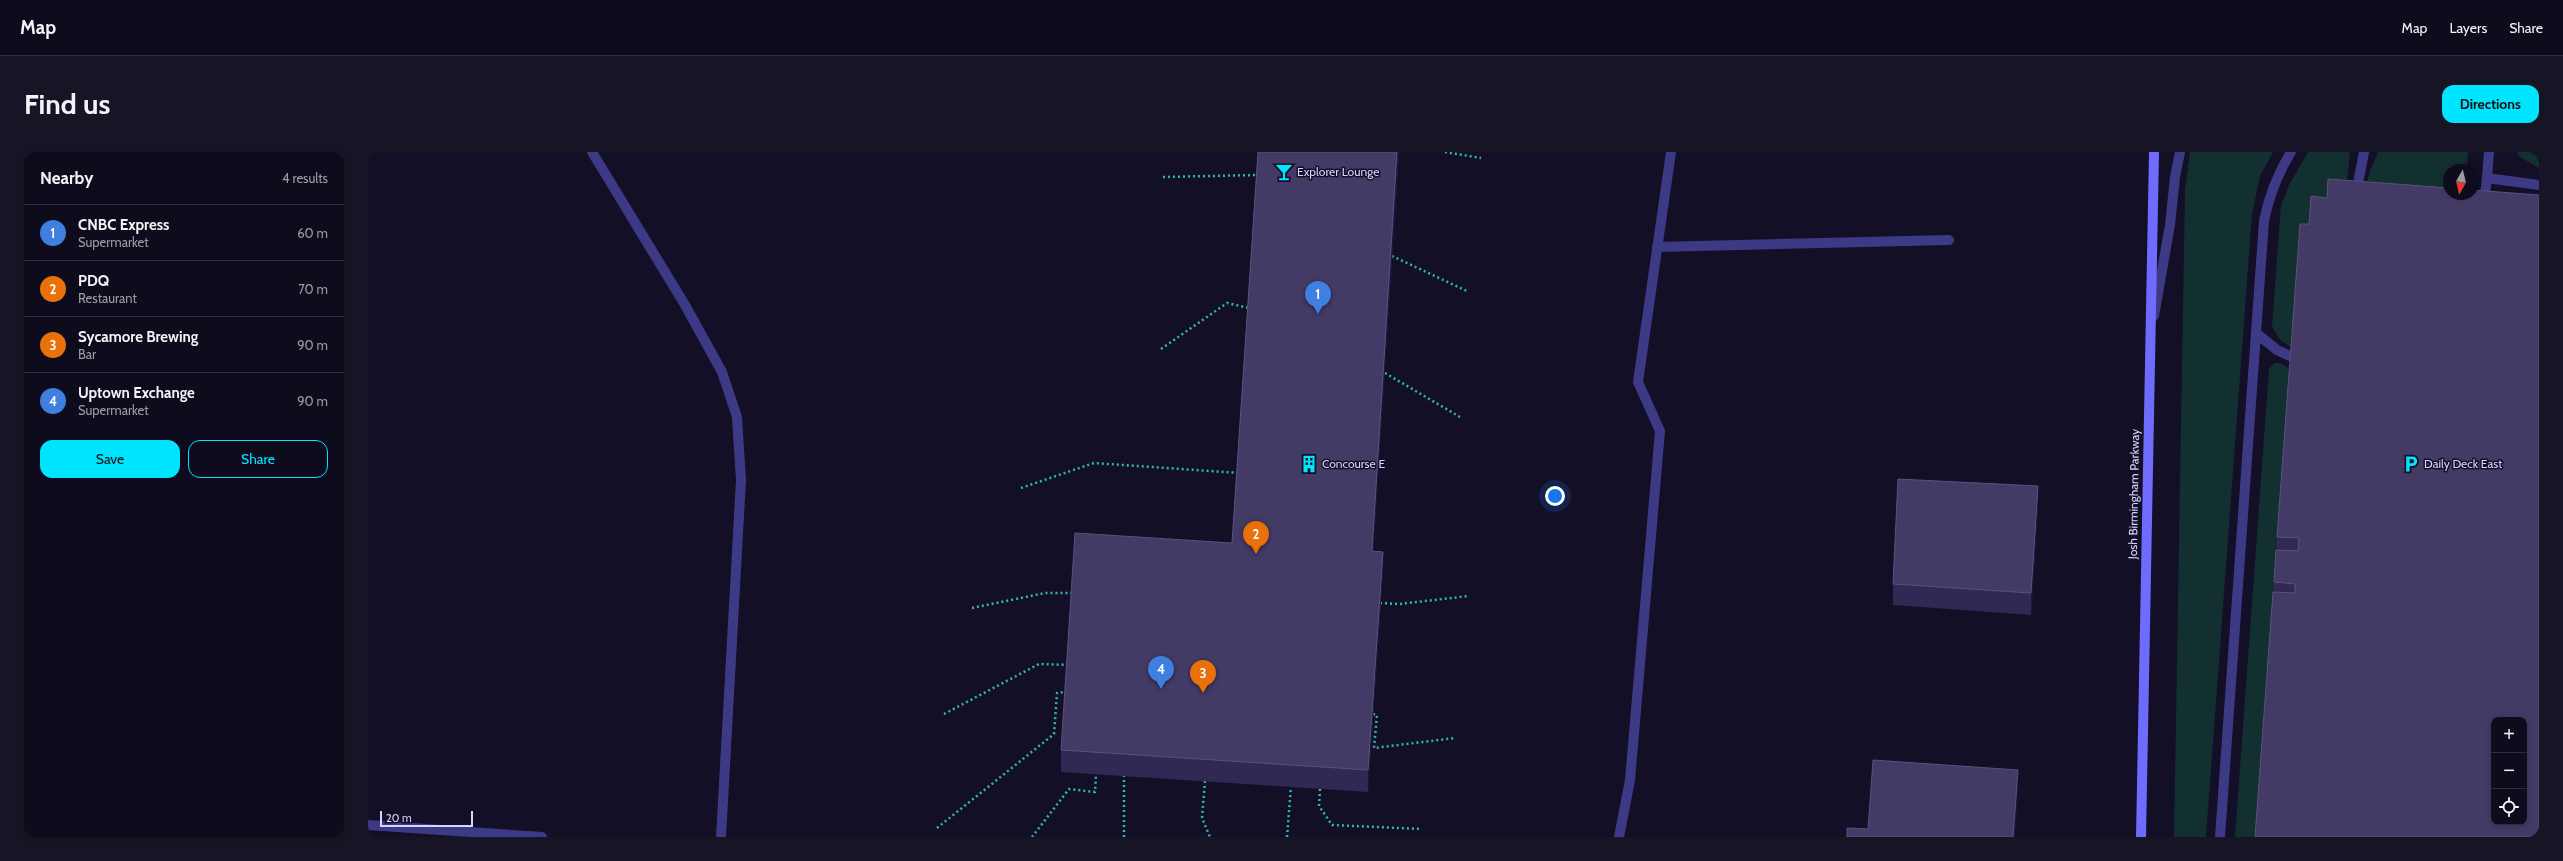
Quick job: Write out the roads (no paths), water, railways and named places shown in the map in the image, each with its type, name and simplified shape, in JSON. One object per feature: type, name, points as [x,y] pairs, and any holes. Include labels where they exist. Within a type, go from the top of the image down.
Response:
[{"type":"main road","name":"Josh Birmingham Parkway","points":[[2140,837],[2154,152]]},
{"type":"lane","points":[[592,152],[685,305],[722,372],[737,417],[741,480],[721,837]]},
{"type":"lane","points":[[1619,837],[1630,780],[1660,431],[1655,417],[1646,403],[1638,382],[1671,152]]},
{"type":"lane","points":[[2150,334],[2170,225],[2175,177],[2180,152]]},
{"type":"lane","points":[[2220,837],[2264,221],[2268,196],[2278,173],[2291,152]]},
{"type":"lane","points":[[2356,202],[2364,152]]},
{"type":"lane","points":[[2484,212],[2489,152]]},
{"type":"lane","points":[[2487,178],[2539,185]]},
{"type":"lane","points":[[1657,247],[1949,240]]},
{"type":"lane","points":[[2256,333],[2277,350],[2292,357]]},
{"type":"lane","points":[[368,825],[542,837]]},
{"type":"place","name":"Explorer Lounge","points":[[1284,172]]},
{"type":"place","name":"CNBC Express","points":[[1318,314]]},
{"type":"place","name":"Concourse E","points":[[1309,464]]},
{"type":"place","name":"Daily Deck East","points":[[2411,464]]},
{"type":"place","name":"PDQ","points":[[1256,554]]},
{"type":"place","name":"Uptown Exchange","points":[[1161,689]]},
{"type":"place","name":"Sycamore Brewing","points":[[1203,693]]}]
